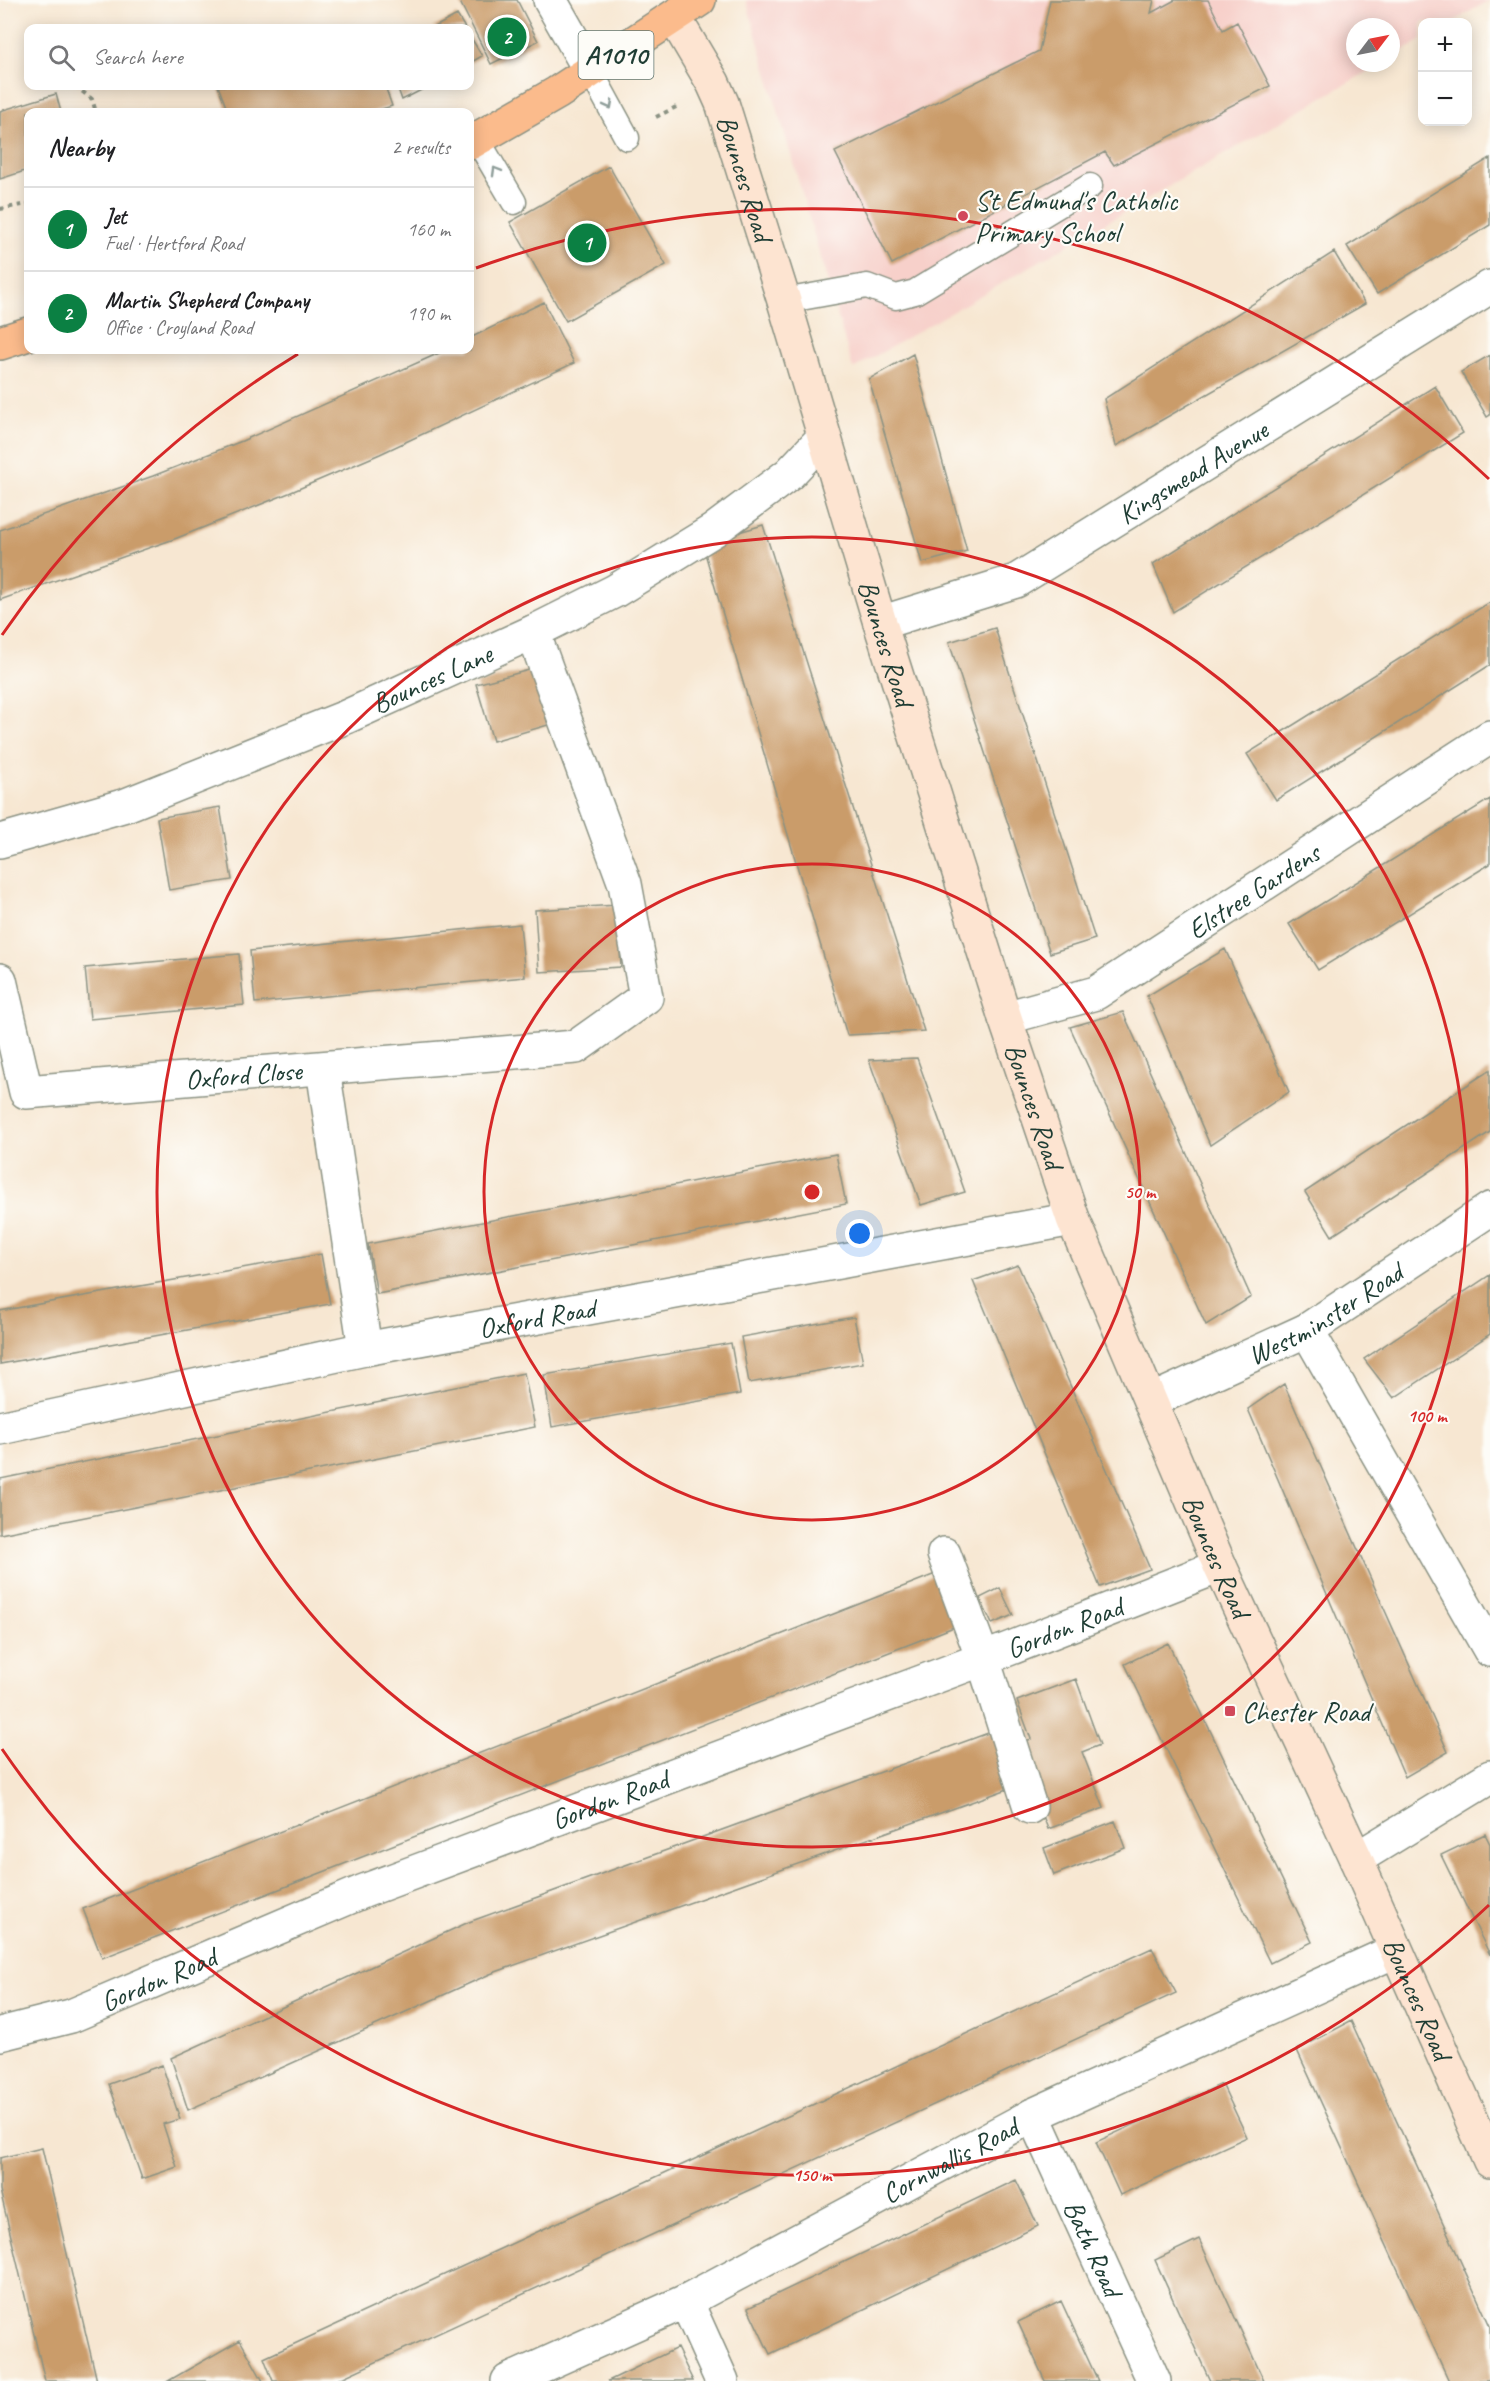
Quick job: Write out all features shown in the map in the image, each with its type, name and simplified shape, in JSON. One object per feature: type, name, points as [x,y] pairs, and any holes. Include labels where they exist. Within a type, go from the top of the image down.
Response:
[{"type":"main road","name":"A1010","points":[[474,140],[591,72],[687,8]]},
{"type":"main road","points":[[0,344],[24,335]]},
{"type":"street","points":[[550,0],[591,72]]},
{"type":"street","name":"Bounces Road","points":[[687,8],[722,103],[880,623],[1005,1018],[1073,1219],[1220,1566],[1356,1859],[1490,2161]]},
{"type":"street","name":"Kingsmead Avenue","points":[[880,623],[1016,581],[1490,287]]},
{"type":"street","name":"Bounces Lane","points":[[0,841],[126,805],[346,717],[533,632],[615,591],[714,530],[789,474],[823,438]]},
{"type":"street","name":"Oxford Close","points":[[0,980],[26,1092],[576,1047],[646,997],[625,884],[533,632]]},
{"type":"street","name":"Elstree Gardens","points":[[1005,1018],[1096,993],[1490,737]]},
{"type":"street","points":[[323,1069],[365,1349]]},
{"type":"street","name":"Westminster Road","points":[[1151,1401],[1307,1330],[1490,1209]]},
{"type":"street","name":"Oxford Road","points":[[0,1428],[365,1349],[1073,1219]]},
{"type":"street","points":[[1307,1330],[1490,1650]]},
{"type":"street","points":[[944,1554],[983,1659],[1030,1807]]},
{"type":"street","name":"Gordon Road","points":[[0,2034],[71,2016],[364,1891],[983,1659],[1220,1566]]},
{"type":"street","points":[[1356,1859],[1490,1777]]},
{"type":"street","name":"Cornwallis Road","points":[[508,2381],[686,2301],[1033,2115],[1395,1951]]},
{"type":"street","name":"Bath Road","points":[[1033,2115],[1154,2381]]},
{"type":"street","points":[[686,2301],[722,2381]]},
{"type":"lane","points":[[591,72],[627,138]]},
{"type":"lane","points":[[474,142],[514,202]]},
{"type":"lane","points":[[784,301],[867,286],[896,297],[915,292],[1090,186]]},
{"type":"path","points":[[80,90],[92,99],[95,108]]},
{"type":"path","points":[[653,119],[680,105]]},
{"type":"path","points":[[0,209],[24,205]]},
{"type":"shaded area","name":"St Edmund's Catholic Primary School","points":[[746,0],[1490,0],[1459,18],[1418,18],[1418,42],[1400,53],[1400,18],[1346,18],[1346,72],[1366,72],[853,369]]},
{"type":"building","points":[[459,0],[517,0],[538,41],[491,64],[474,30],[474,24],[471,24]]},
{"type":"building","points":[[1050,0],[1154,0],[1151,13],[1175,0],[1208,0],[1223,30],[1237,22],[1270,86],[1114,165],[1105,152],[892,264],[835,152],[1039,51]]},
{"type":"building","points":[[457,15],[463,24],[440,24]]},
{"type":"building","points":[[474,43],[482,56],[474,61]]},
{"type":"building","points":[[220,90],[386,90],[392,106],[385,108],[226,108]]},
{"type":"building","points":[[398,90],[421,90],[402,100]]},
{"type":"building","points":[[56,94],[60,108],[24,108],[24,171],[0,179],[0,111]]},
{"type":"building","points":[[1490,158],[1490,225],[1377,294],[1347,246]]},
{"type":"building","points":[[609,166],[666,265],[566,321],[510,222]]},
{"type":"building","points":[[1334,252],[1365,304],[1116,446],[1104,399]]},
{"type":"building","points":[[544,302],[574,363],[380,454],[289,493],[177,538],[0,600],[0,530],[153,476],[242,441],[437,354],[474,354],[474,336]]},
{"type":"building","points":[[913,354],[967,551],[922,563],[869,379]]},
{"type":"building","points":[[1490,355],[1490,415],[1487,417],[1461,372]]},
{"type":"building","points":[[1435,386],[1463,433],[1173,612],[1153,564]]},
{"type":"building","points":[[763,525],[924,1031],[847,1035],[702,543]]},
{"type":"building","points":[[1490,602],[1490,665],[1276,800],[1247,754]]},
{"type":"building","points":[[995,628],[1095,939],[1050,953],[949,642]]},
{"type":"building","points":[[533,669],[548,725],[493,741],[476,684]]},
{"type":"building","points":[[1490,799],[1490,864],[1318,970],[1289,924]]},
{"type":"building","points":[[220,807],[232,880],[169,890],[157,818]]},
{"type":"building","points":[[617,905],[621,967],[539,972],[535,910]]},
{"type":"building","points":[[520,924],[525,977],[255,1003],[250,951]]},
{"type":"building","points":[[1225,949],[1289,1092],[1210,1145],[1147,996]]},
{"type":"building","points":[[239,954],[244,1005],[90,1019],[85,968]]},
{"type":"building","points":[[1123,1012],[1251,1297],[1206,1325],[1070,1027]]},
{"type":"building","points":[[917,1058],[965,1192],[921,1205],[869,1060]]},
{"type":"building","points":[[1490,1070],[1490,1132],[1332,1236],[1305,1192]]},
{"type":"building","points":[[836,1154],[846,1204],[377,1294],[368,1244]]},
{"type":"building","points":[[321,1254],[330,1304],[0,1364],[0,1311]]},
{"type":"building","points":[[1018,1265],[1150,1569],[1100,1587],[973,1281]]},
{"type":"building","points":[[1490,1275],[1490,1334],[1394,1398],[1364,1359]]},
{"type":"building","points":[[854,1317],[863,1363],[749,1383],[741,1337]]},
{"type":"building","points":[[731,1343],[740,1394],[552,1427],[544,1375]]},
{"type":"building","points":[[524,1373],[535,1427],[0,1534],[0,1479]]},
{"type":"building","points":[[1284,1384],[1448,1752],[1405,1777],[1248,1409]]},
{"type":"building","points":[[938,1573],[959,1625],[102,1958],[83,1909]]},
{"type":"building","points":[[1000,1588],[1013,1615],[992,1624],[980,1598]]},
{"type":"building","points":[[1168,1643],[1312,1942],[1270,1963],[1125,1664]]},
{"type":"building","points":[[1076,1679],[1100,1745],[1082,1752],[1104,1808],[1048,1829],[1016,1745],[1031,1739],[1017,1701]]},
{"type":"building","points":[[1002,1728],[1019,1785],[490,1974],[188,2110],[171,2058],[469,1922]]},
{"type":"building","points":[[1115,1821],[1125,1848],[1054,1875],[1044,1848]]},
{"type":"building","points":[[1485,1834],[1490,1844],[1490,1955],[1441,1855]]},
{"type":"building","points":[[1152,1948],[1176,1993],[335,2381],[273,2381],[264,2358]]},
{"type":"building","points":[[1351,2021],[1490,2326],[1490,2381],[1449,2381],[1297,2050]]},
{"type":"building","points":[[162,2065],[180,2119],[163,2124],[177,2167],[142,2179],[109,2084]]},
{"type":"building","points":[[1222,2084],[1247,2137],[1120,2195],[1096,2142]]},
{"type":"building","points":[[42,2148],[97,2381],[45,2381],[0,2190],[0,2158]]},
{"type":"building","points":[[1016,2180],[1038,2226],[770,2354],[748,2308]]},
{"type":"building","points":[[1199,2239],[1264,2381],[1210,2381],[1155,2260]]},
{"type":"building","points":[[1061,2301],[1098,2381],[1045,2381],[1018,2322]]},
{"type":"building","points":[[240,2340],[263,2381],[168,2381]]},
{"type":"building","points":[[677,2348],[693,2381],[608,2381]]},
{"type":"place","name":"Martin Shepherd Company","points":[[507,37]]},
{"type":"place","name":"St Edmund's Catholic Primary School","points":[[963,216]]},
{"type":"place","name":"Jet","points":[[587,243]]},
{"type":"place","name":"Chester Road","points":[[1230,1711]]}]
